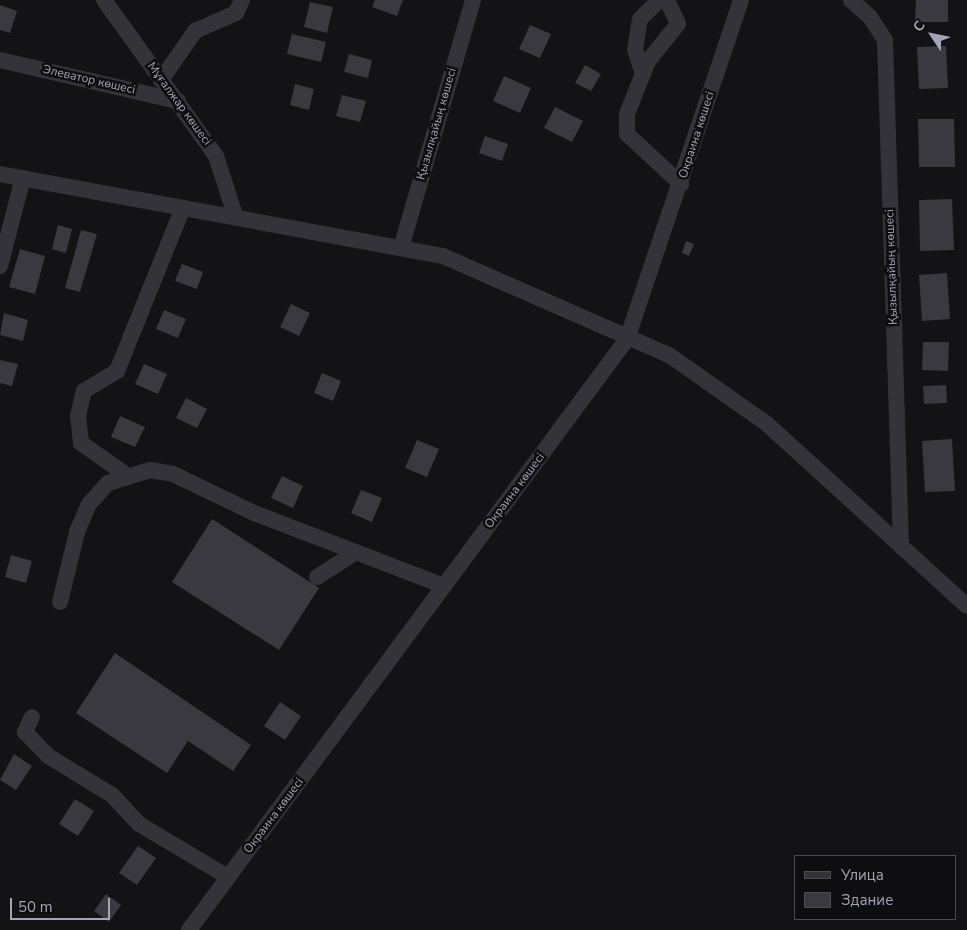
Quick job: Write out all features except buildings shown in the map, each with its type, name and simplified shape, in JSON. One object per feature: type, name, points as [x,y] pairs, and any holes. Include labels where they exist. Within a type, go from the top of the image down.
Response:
[{"type":"street","name":"Мұғалжар көшесі","points":[[104,0],[216,156],[236,218]]},
{"type":"street","points":[[161,80],[195,31],[236,13],[242,0]]},
{"type":"street","name":"Қызылқайың көшесі","points":[[401,248],[473,0]]},
{"type":"street","points":[[642,74],[635,50],[640,19],[660,0]]},
{"type":"street","points":[[667,0],[678,24],[642,74],[627,114],[627,134],[681,184]]},
{"type":"street","name":"Окраина көшесі","points":[[189,930],[627,339],[681,184],[741,0]]},
{"type":"street","name":"Қызылқайың көшесі","points":[[851,0],[870,17],[885,40],[901,547]]},
{"type":"street","name":"Элеватор көшесі","points":[[0,60],[178,101]]},
{"type":"street","points":[[0,174],[443,256],[627,339],[669,355],[767,424],[967,606]]},
{"type":"street","points":[[0,266],[23,178]]},
{"type":"street","points":[[126,474],[81,443],[78,416],[84,390],[117,371],[182,208]]},
{"type":"street","points":[[60,602],[77,532],[89,504],[108,483],[126,474],[150,470],[173,474],[254,513],[444,586]]},
{"type":"street","points":[[317,577],[356,552]]},
{"type":"street","points":[[32,717],[26,732],[48,756],[112,795],[139,824],[228,877]]}]
